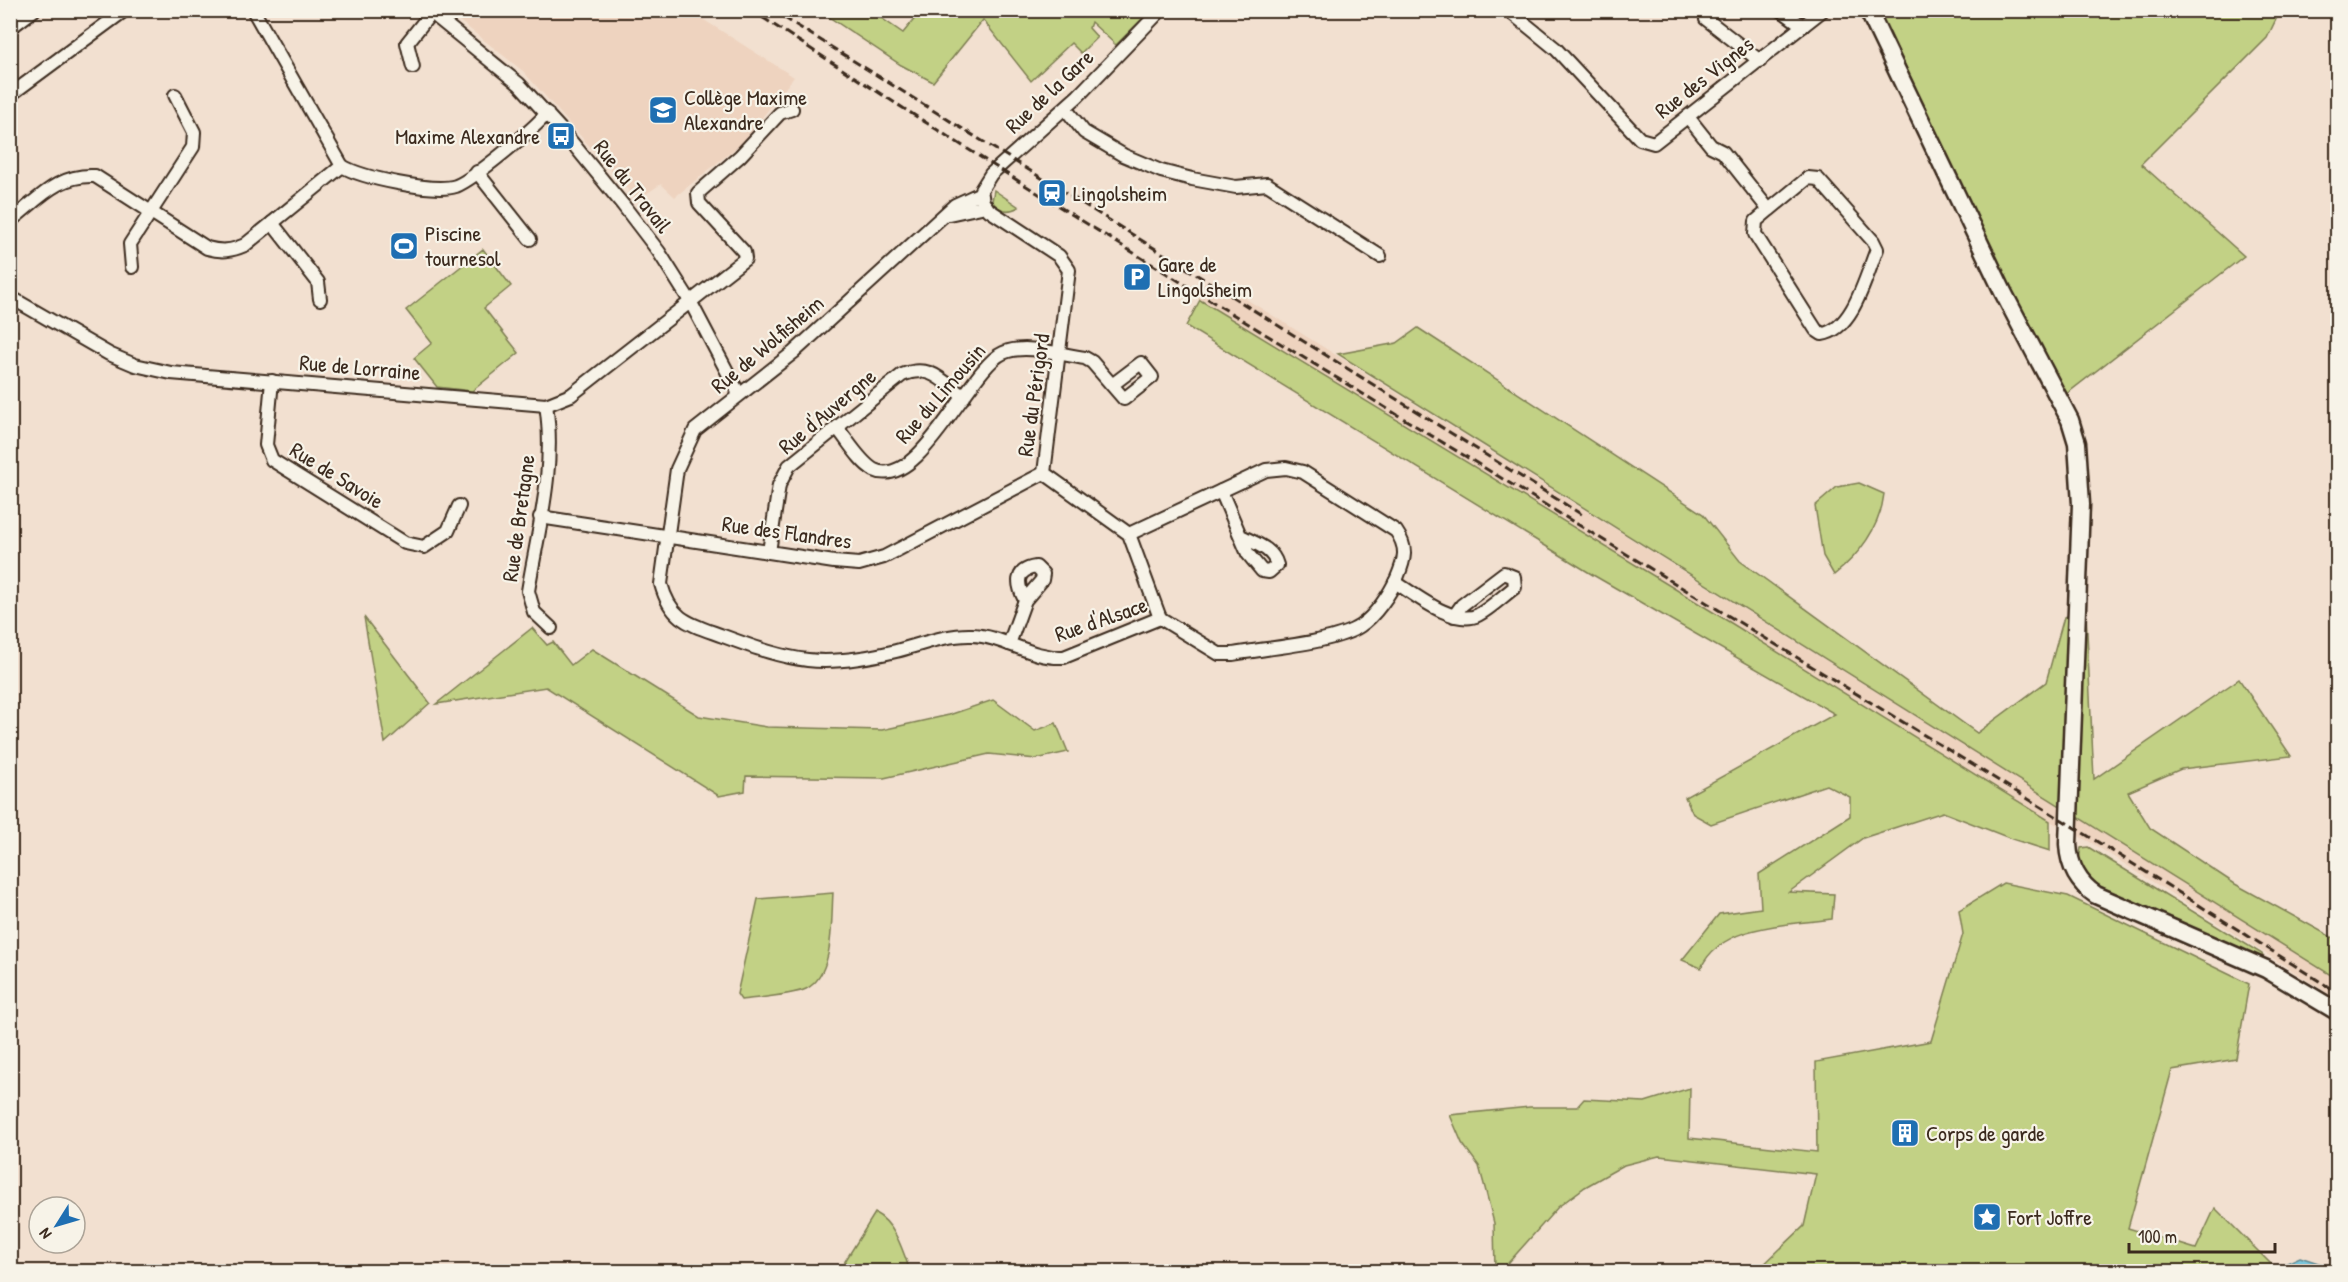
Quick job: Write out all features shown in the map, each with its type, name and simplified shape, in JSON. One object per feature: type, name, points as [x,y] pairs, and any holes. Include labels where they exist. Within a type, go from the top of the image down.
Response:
[{"type":"main road","points":[[1868,10],[2009,304],[2070,420],[2077,443],[2081,504],[2068,833],[2070,859],[2081,881],[2096,895],[2266,969],[2337,1012]]},
{"type":"main road","points":[[2218,949],[2337,1023]]},
{"type":"street","points":[[10,28],[34,10]]},
{"type":"street","points":[[10,95],[125,10]]},
{"type":"street","points":[[253,10],[342,166],[363,175],[433,188],[454,186],[477,172],[547,113]]},
{"type":"street","name":"Rue de la Gare","points":[[981,192],[983,183],[991,174],[1065,108],[1161,10]]},
{"type":"street","name":"Rue des Vignes","points":[[1508,10],[1556,49],[1640,139],[1654,143],[1823,10]]},
{"type":"street","points":[[1708,10],[1706,19],[1760,60]]},
{"type":"street","points":[[1781,10],[1803,26]]},
{"type":"street","points":[[413,67],[406,43],[429,12]]},
{"type":"street","name":"Rue du Travail","points":[[429,12],[519,84],[547,113],[623,204],[659,252],[690,301],[740,394]]},
{"type":"street","points":[[132,267],[130,244],[193,147],[194,132],[175,95]]},
{"type":"street","points":[[1065,108],[1084,132],[1123,155],[1161,171],[1192,179],[1236,187],[1267,184],[1380,256]]},
{"type":"street","name":"Rue de Lorraine","points":[[10,297],[109,354],[135,365],[171,373],[546,405],[571,395],[745,259],[744,252],[699,203],[698,193],[740,156],[780,113],[792,109]]},
{"type":"street","points":[[1688,117],[1711,146],[1723,152],[1769,210]]},
{"type":"street","points":[[10,222],[62,180],[77,175],[95,176],[207,248],[221,252],[245,244],[342,166]]},
{"type":"street","points":[[477,172],[530,239]]},
{"type":"street","points":[[1808,178],[1818,179],[1873,241],[1877,249],[1847,320],[1829,333],[1822,334],[1816,330],[1755,234],[1756,221],[1769,210],[1808,178]]},
{"type":"street","points":[[945,215],[986,207],[981,192]]},
{"type":"street","name":"Rue de Wolfisheim","points":[[667,536],[677,469],[695,430],[794,352],[961,201],[981,192]]},
{"type":"street","name":"Rue du Périgord","points":[[986,207],[1059,256],[1068,265],[1070,282],[1044,473],[1129,534]]},
{"type":"street","points":[[272,223],[318,282],[320,299]]},
{"type":"street","name":"Rue du Limousin","points":[[838,429],[875,470],[886,473],[896,471],[928,444],[988,365],[1002,353],[1018,349],[1059,354]]},
{"type":"street","points":[[1059,354],[1092,362],[1112,385]]},
{"type":"street","name":"Rue d'Auvergne","points":[[769,552],[779,484],[789,466],[838,429],[902,375],[915,370],[927,370],[964,397]]},
{"type":"street","name":"Rue de Savoie","points":[[272,381],[266,445],[272,460],[405,543],[424,547],[448,531],[459,506]]},
{"type":"street","name":"Rue de Bretagne","points":[[546,405],[550,427],[548,457],[528,591],[534,612],[551,628]]},
{"type":"street","name":"Rue d'Alsace","points":[[667,536],[661,584],[666,600],[674,613],[685,622],[775,656],[822,663],[865,658],[970,635],[1009,644],[1047,658],[1064,657],[1160,618],[1219,654],[1233,654],[1340,635],[1360,626],[1372,615],[1395,582],[1405,559],[1404,543],[1396,531],[1303,472],[1287,468],[1266,470],[1129,534]]},
{"type":"street","name":"Rue des Flandres","points":[[540,517],[859,564],[884,557],[1044,473]]},
{"type":"street","points":[[1221,491],[1243,537]]},
{"type":"street","points":[[1129,534],[1160,618]]},
{"type":"street","points":[[1395,582],[1454,616],[1466,619],[1477,616],[1515,587],[1514,577],[1504,573],[1462,605],[1454,616]]},
{"type":"street","points":[[1009,644],[1025,600]]},
{"type":"shaded area","name":"Collège Maxime Alexandre","points":[[447,11],[690,11],[794,77],[742,143],[675,197],[661,184],[637,200],[523,71]]},
{"type":"shaded area","points":[[1214,279],[2337,979],[2337,999],[2090,842],[2050,821],[1731,623],[1186,291]]},
{"type":"green space","points":[[943,10],[1150,11],[1116,45],[1091,22],[1089,28],[1097,37],[1081,53],[1071,43],[1031,81],[983,20],[933,82],[901,65],[820,11],[871,11],[903,33],[921,11],[929,11],[937,16]]},
{"type":"green space","points":[[1880,11],[2280,11],[2267,38],[2141,164],[2244,256],[2065,395],[2011,295]]},
{"type":"green space","points":[[994,190],[1019,207],[1004,210],[998,207],[992,201]]},
{"type":"green space","points":[[483,249],[511,286],[484,308],[519,353],[472,391],[437,387],[414,358],[432,343],[406,310]]},
{"type":"green space","points":[[1200,300],[1731,623],[2050,821],[2050,851],[1943,812],[1863,838],[1789,892],[1834,894],[1832,919],[1778,925],[1740,934],[1724,942],[1711,953],[1701,968],[1682,960],[1719,914],[1761,908],[1759,874],[1850,816],[1850,797],[1826,785],[1711,824],[1693,814],[1685,797],[1835,714],[1593,575],[1186,326]]},
{"type":"green space","points":[[1418,328],[1703,514],[1740,561],[1977,733],[2046,682],[2064,617],[2086,612],[2094,779],[2239,679],[2291,756],[2181,769],[2128,792],[2150,828],[2235,884],[2337,940],[2337,979],[1338,354],[1397,343]]},
{"type":"green space","points":[[1859,483],[1884,494],[1882,506],[1867,539],[1834,575],[1823,556],[1815,506],[1837,487]]},
{"type":"green space","points":[[364,617],[430,703],[385,743]]},
{"type":"green space","points":[[532,628],[547,645],[553,642],[571,665],[592,649],[699,716],[767,727],[882,730],[949,715],[993,700],[1035,731],[1056,723],[1068,752],[1036,759],[989,754],[884,778],[746,776],[745,791],[719,796],[546,687],[436,704]]},
{"type":"green space","points":[[2088,847],[2262,954],[2264,960],[2136,905],[2098,885],[2084,872],[2079,859],[2081,848]]},
{"type":"green space","points":[[2003,883],[2068,896],[2249,984],[2236,1059],[2172,1070],[2128,1228],[2196,1249],[2215,1208],[2274,1267],[2269,1272],[1757,1271],[1804,1226],[1816,1174],[1659,1156],[1624,1165],[1585,1187],[1558,1207],[1501,1271],[1495,1271],[1494,1223],[1479,1166],[1462,1143],[1450,1115],[1530,1107],[1577,1107],[1584,1099],[1645,1102],[1690,1088],[1689,1138],[1817,1152],[1816,1062],[1931,1041],[1963,934],[1959,910]]},
{"type":"green space","points":[[833,893],[830,946],[822,972],[815,982],[806,989],[793,993],[741,1000],[737,994],[758,899]]},
{"type":"green space","points":[[875,1213],[893,1230],[910,1271],[839,1271]]},
{"type":"water","points":[[2300,1257],[2337,1269],[2337,1271],[2269,1271]]},
{"type":"railway","points":[[751,10],[1145,260],[1942,746],[2338,993]]},
{"type":"railway","points":[[772,10],[1584,516]]},
{"type":"place","name":"Collège Maxime Alexandre","points":[[663,110]]},
{"type":"place","name":"Maxime Alexandre","points":[[561,136]]},
{"type":"place","name":"Lingolsheim","points":[[1052,193]]},
{"type":"place","name":"Piscine tournesol","points":[[404,246]]},
{"type":"place","name":"Gare de Lingolsheim","points":[[1137,277]]},
{"type":"place","name":"Corps de garde","points":[[1905,1133]]},
{"type":"place","name":"Fort Joffre","points":[[1987,1217]]}]
